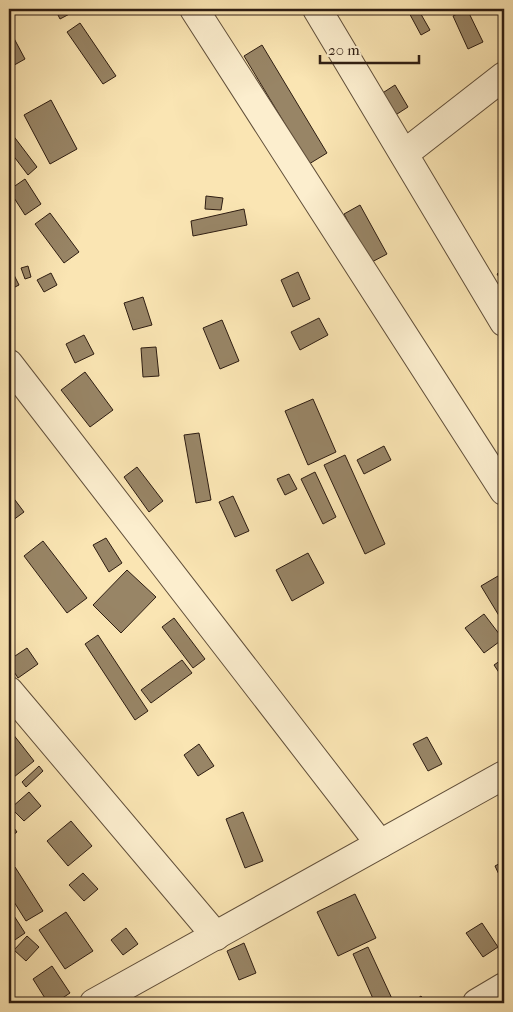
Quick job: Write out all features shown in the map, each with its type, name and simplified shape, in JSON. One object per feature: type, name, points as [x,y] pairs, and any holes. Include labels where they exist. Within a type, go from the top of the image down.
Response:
[{"type":"street","points":[[194,9],[504,491]]},
{"type":"street","points":[[317,9],[504,322]]},
{"type":"street","points":[[404,154],[504,76]]},
{"type":"street","points":[[9,364],[380,844]]},
{"type":"street","points":[[9,691],[216,936]]},
{"type":"street","points":[[94,1003],[504,775]]},
{"type":"street","points":[[477,1003],[504,987]]},
{"type":"building","points":[[55,9],[76,9],[77,10],[60,19]]},
{"type":"building","points":[[407,9],[418,9],[430,30],[421,35]]},
{"type":"building","points":[[467,9],[483,42],[468,49],[453,16]]},
{"type":"building","points":[[80,23],[116,76],[103,84],[67,32]]},
{"type":"building","points":[[9,29],[25,59],[9,68]]},
{"type":"building","points":[[262,45],[327,153],[309,164],[244,56]]},
{"type":"building","points":[[395,85],[408,107],[394,116],[381,94]]},
{"type":"building","points":[[51,100],[77,149],[50,164],[24,115]]},
{"type":"building","points":[[9,130],[37,167],[28,175],[9,150]]},
{"type":"building","points":[[25,179],[41,204],[25,215],[9,190]]},
{"type":"building","points":[[206,196],[223,198],[221,210],[205,209]]},
{"type":"building","points":[[360,205],[387,254],[370,263],[344,214]]},
{"type":"building","points":[[244,209],[247,225],[193,236],[191,221]]},
{"type":"building","points":[[50,213],[79,252],[64,263],[35,224]]},
{"type":"building","points":[[9,265],[19,285],[9,290]]},
{"type":"building","points":[[28,266],[31,277],[25,279],[21,268]]},
{"type":"building","points":[[504,269],[504,285],[497,274]]},
{"type":"building","points":[[298,272],[310,299],[293,307],[281,280]]},
{"type":"building","points":[[51,273],[57,285],[44,292],[37,280]]},
{"type":"building","points":[[143,297],[152,325],[133,330],[124,303]]},
{"type":"building","points":[[319,318],[328,335],[300,350],[291,332]]},
{"type":"building","points":[[222,320],[239,361],[220,369],[203,328]]},
{"type":"building","points":[[84,335],[94,354],[75,363],[66,344]]},
{"type":"building","points":[[156,347],[159,376],[143,377],[141,348]]},
{"type":"building","points":[[85,372],[113,410],[90,427],[61,390]]},
{"type":"building","points":[[313,399],[336,452],[308,465],[285,411]]},
{"type":"building","points":[[199,433],[211,500],[196,503],[184,435]]},
{"type":"building","points":[[384,446],[391,460],[364,474],[357,460]]},
{"type":"building","points":[[345,455],[385,544],[365,554],[324,465]]},
{"type":"building","points":[[137,467],[163,501],[149,512],[124,477]]},
{"type":"building","points":[[315,472],[336,517],[323,524],[301,479]]},
{"type":"building","points":[[289,474],[297,489],[285,495],[277,479]]},
{"type":"building","points":[[9,492],[24,512],[9,523]]},
{"type":"building","points":[[233,496],[249,531],[235,537],[219,502]]},
{"type":"building","points":[[106,538],[122,563],[109,572],[93,545]]},
{"type":"building","points":[[43,541],[87,598],[67,613],[24,556]]},
{"type":"building","points":[[308,553],[324,583],[292,601],[276,570]]},
{"type":"building","points":[[127,570],[156,597],[121,633],[93,605]]},
{"type":"building","points":[[498,576],[504,587],[504,624],[481,586]]},
{"type":"building","points":[[484,614],[503,639],[484,653],[465,628]]},
{"type":"building","points":[[174,618],[205,659],[193,668],[162,627]]},
{"type":"building","points":[[98,635],[148,711],[135,720],[85,644]]},
{"type":"building","points":[[27,648],[38,664],[18,678],[9,664],[9,660]]},
{"type":"building","points":[[504,658],[504,680],[494,665]]},
{"type":"building","points":[[182,660],[192,673],[151,703],[141,690]]},
{"type":"building","points":[[9,729],[34,761],[9,781]]},
{"type":"building","points":[[427,737],[442,764],[428,771],[413,744]]},
{"type":"building","points":[[199,744],[214,766],[198,776],[184,755]]},
{"type":"building","points":[[39,766],[43,771],[26,787],[22,782]]},
{"type":"building","points":[[29,792],[41,806],[24,821],[11,808]]},
{"type":"building","points":[[243,812],[263,861],[245,868],[226,819]]},
{"type":"building","points":[[9,821],[17,832],[9,838]]},
{"type":"building","points":[[71,821],[92,846],[68,866],[47,841]]},
{"type":"building","points":[[504,861],[504,880],[502,881],[495,866]]},
{"type":"building","points":[[15,867],[43,911],[26,921],[9,894],[9,870]]},
{"type":"building","points":[[83,873],[98,889],[84,901],[69,885]]},
{"type":"building","points":[[355,894],[376,938],[338,956],[317,912]]},
{"type":"building","points":[[9,908],[25,933],[9,944]]},
{"type":"building","points":[[66,912],[93,951],[65,969],[39,930]]},
{"type":"building","points":[[482,923],[498,947],[483,957],[466,933]]},
{"type":"building","points":[[126,928],[138,944],[123,955],[111,940]]},
{"type":"building","points":[[27,936],[39,947],[26,961],[14,950]]},
{"type":"building","points":[[244,943],[256,973],[239,980],[227,951]]},
{"type":"building","points":[[368,947],[394,1003],[375,1003],[353,954]]},
{"type":"building","points":[[52,966],[70,993],[55,1003],[48,1003],[33,979]]},
{"type":"building","points":[[421,996],[427,1003],[411,1003]]}]
